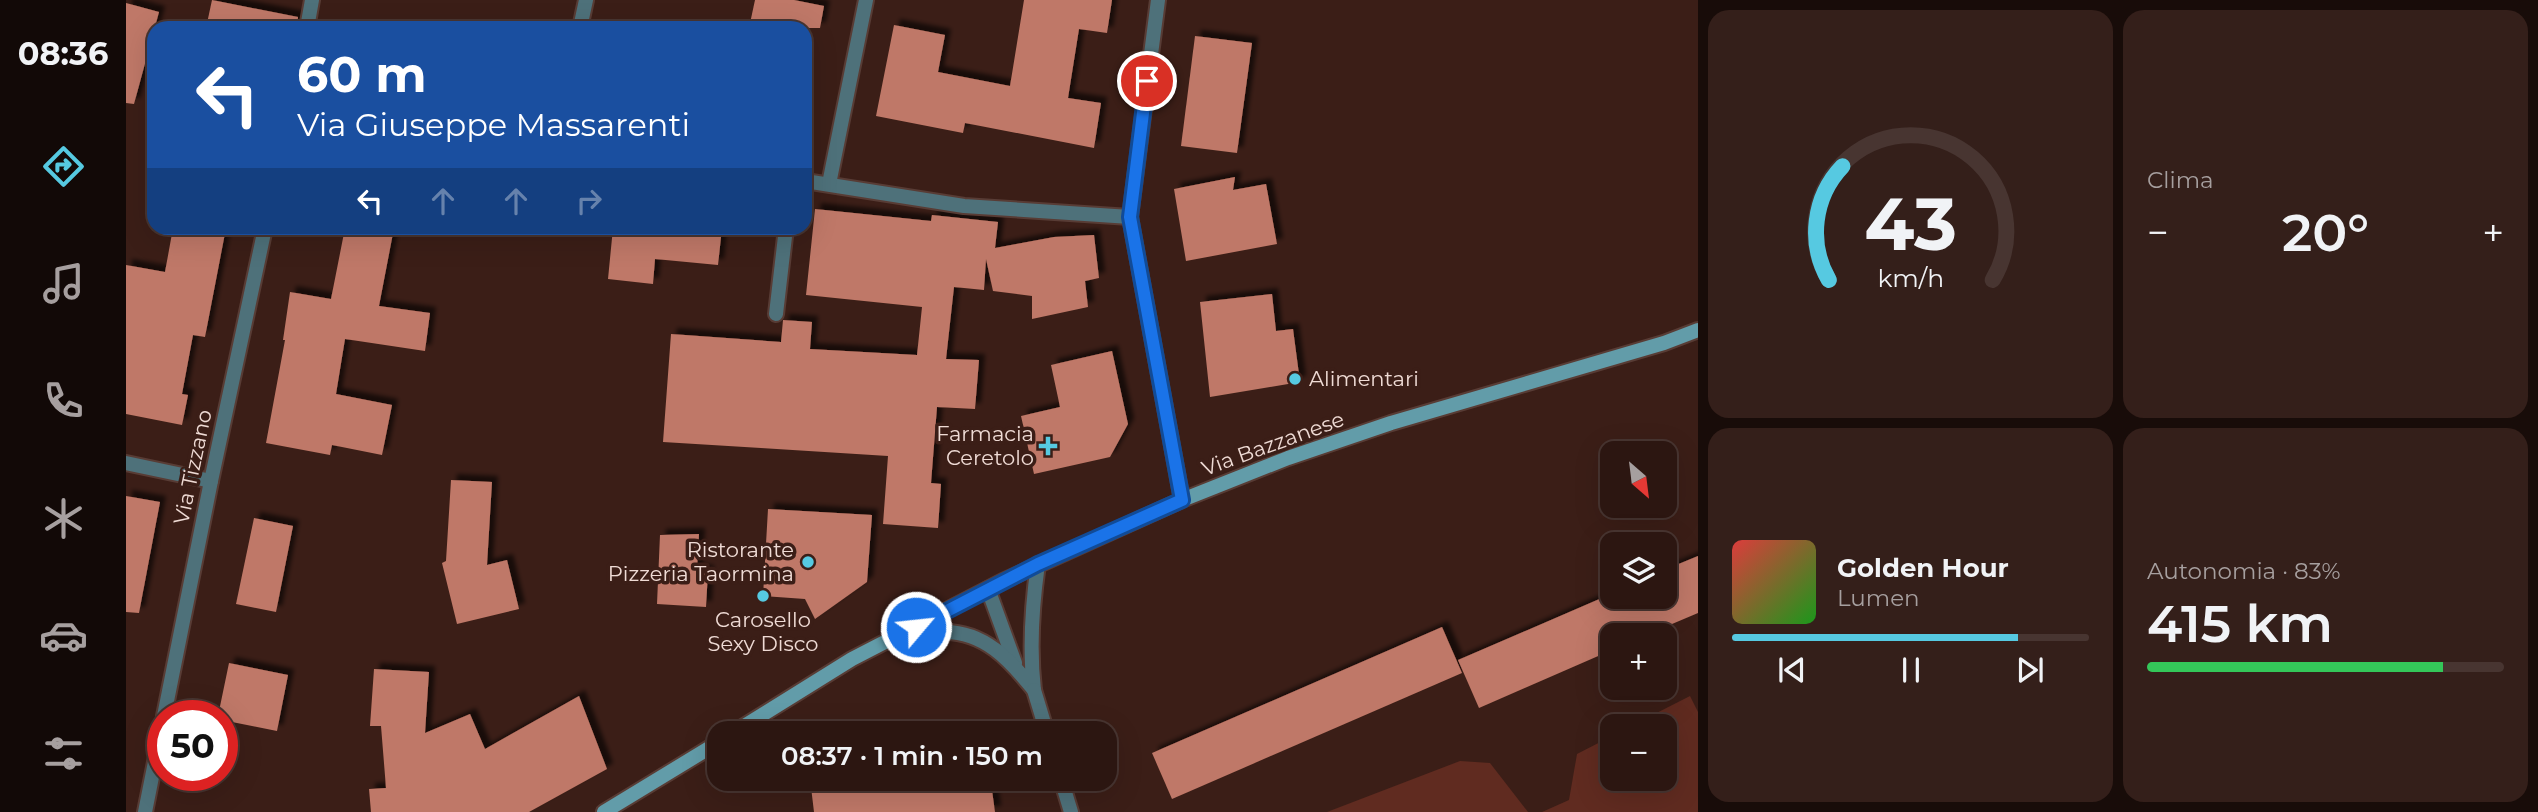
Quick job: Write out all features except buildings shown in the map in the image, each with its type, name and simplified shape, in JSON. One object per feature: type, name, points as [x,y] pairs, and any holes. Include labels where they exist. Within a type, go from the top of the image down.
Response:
[{"type":"main road","name":"Via Bazzanese","points":[[752,721],[852,659],[988,589],[1182,500],[1288,458],[1391,423],[1664,343],[1698,330]]},
{"type":"main road","name":"Via Bazzanese","points":[[1664,343],[1698,339]]},
{"type":"main road","points":[[604,812],[707,749]]},
{"type":"street","points":[[308,21],[312,0]]},
{"type":"street","points":[[582,21],[586,0]]},
{"type":"street","points":[[829,184],[866,0]]},
{"type":"street","points":[[1158,0],[1130,217],[1182,500]]},
{"type":"street","points":[[812,182],[964,206],[1130,217]]},
{"type":"street","name":"Via Tizzano","points":[[167,700],[264,235]]},
{"type":"street","points":[[776,314],[785,235]]},
{"type":"street","points":[[126,463],[211,481]]},
{"type":"street","points":[[1038,564],[1032,617],[1031,664],[1034,690],[1043,721]]},
{"type":"street","points":[[988,589],[1018,671]]},
{"type":"street","points":[[892,639],[945,632],[974,638],[993,647],[1010,660],[1034,690]]},
{"type":"street","points":[[145,812],[149,791]]},
{"type":"street","points":[[1065,791],[1071,812]]},
{"type":"shaded area","points":[[1690,696],[1698,712],[1698,812],[1542,812],[1569,800],[1577,754],[1600,742],[1600,791],[1677,791],[1677,714],[1655,714]]},
{"type":"shaded area","points":[[1460,761],[1490,763],[1528,812],[1327,812]]},
{"type":"place","name":"Alimentari","points":[[1295,379]]},
{"type":"place","name":"Farmacia Ceretolo","points":[[1048,446]]},
{"type":"place","name":"Ristorante Pizzeria Taormina","points":[[808,562]]},
{"type":"place","name":"Carosello Sexy Disco","points":[[763,596]]},
{"type":"route","points":[[916,627],[1038,564],[1182,500],[1130,217],[1147,81]]}]
